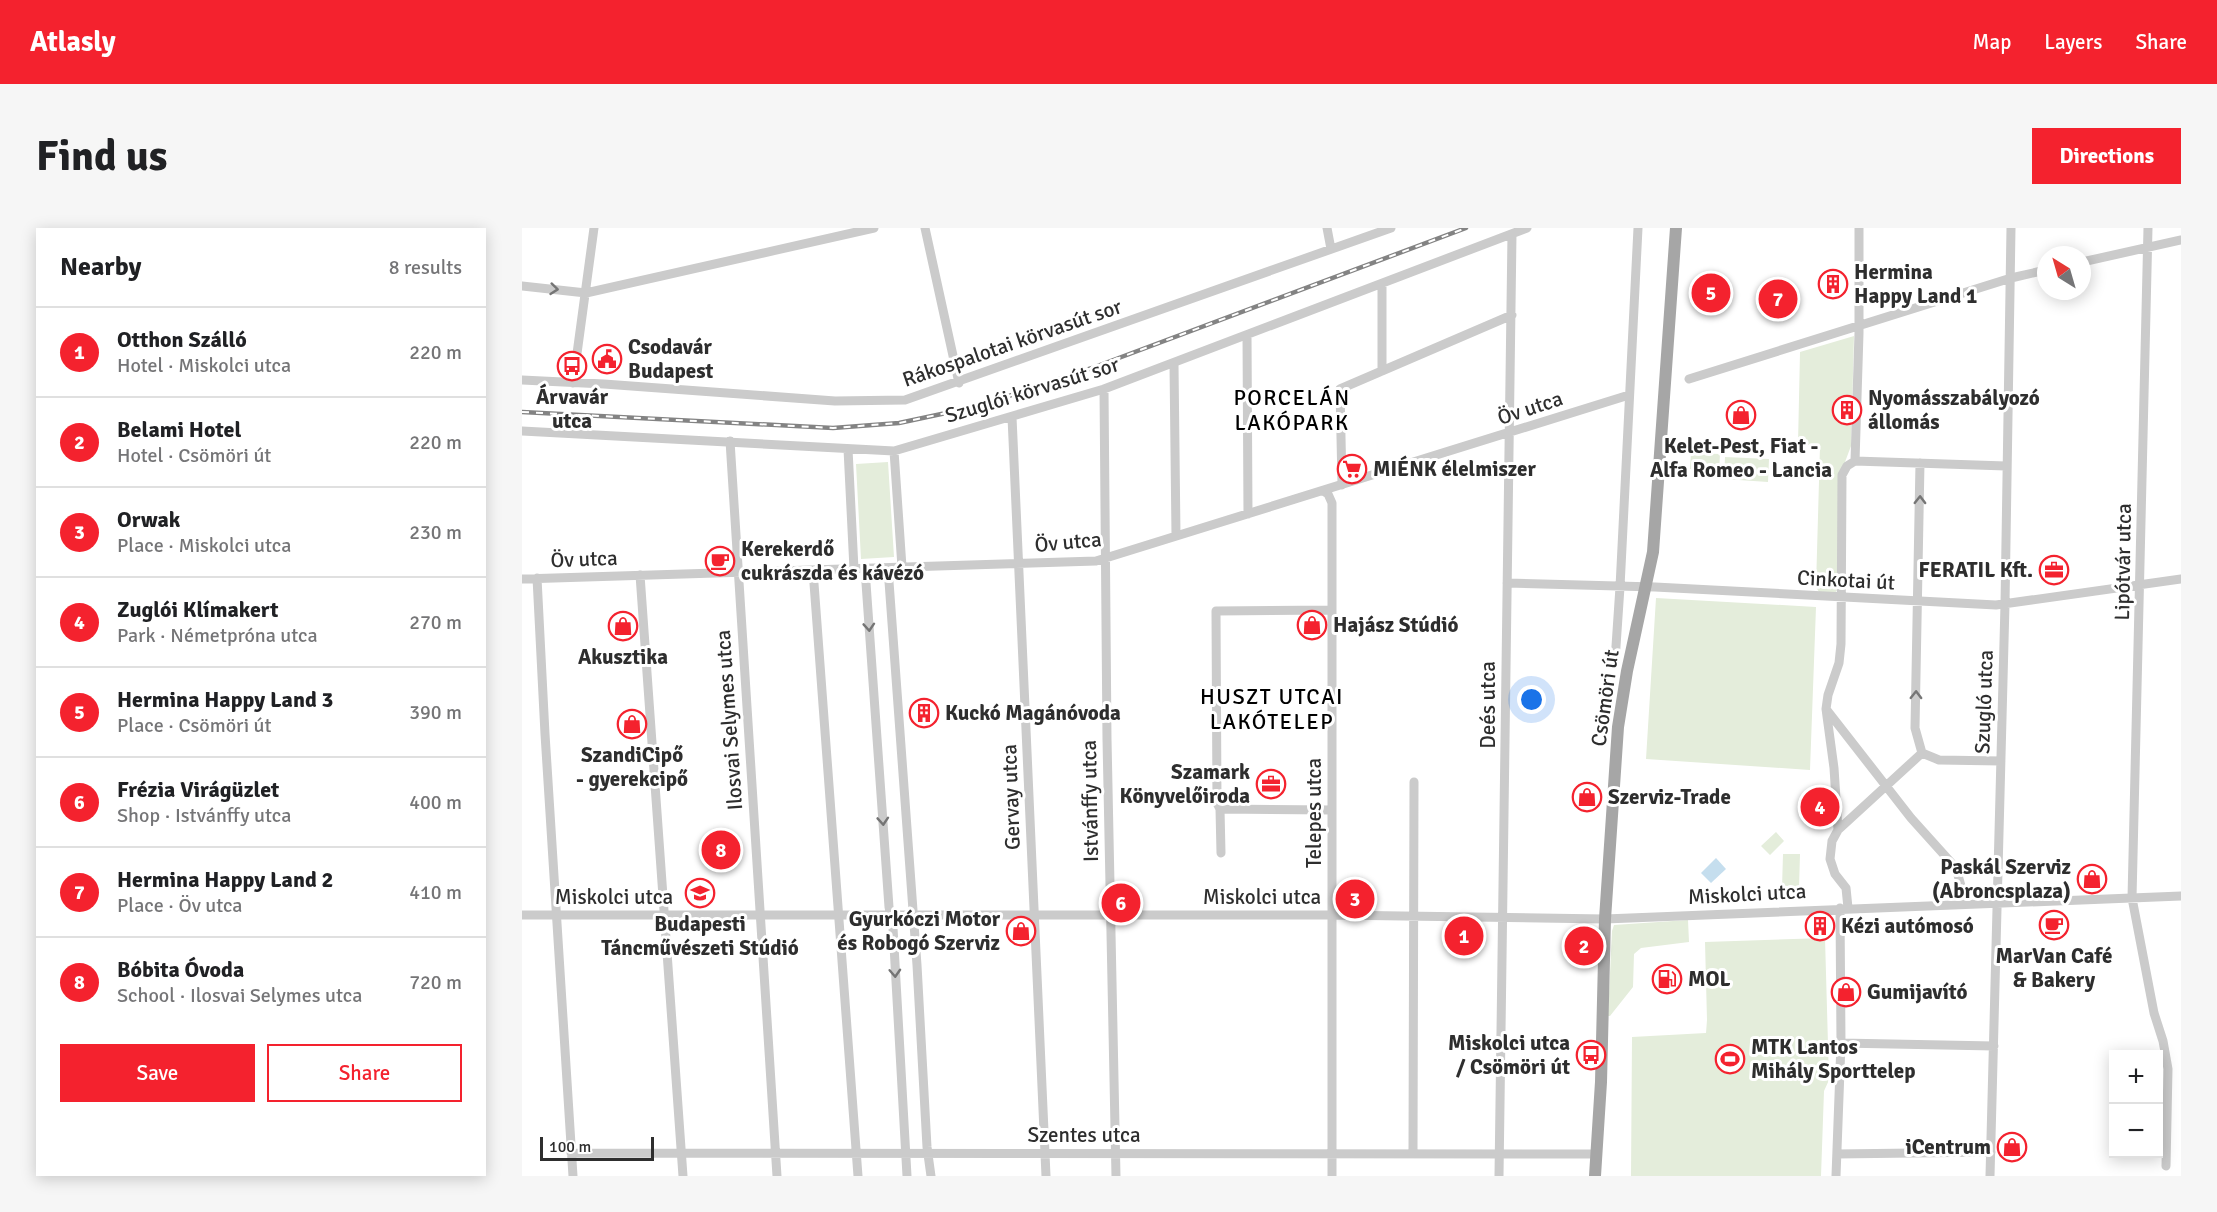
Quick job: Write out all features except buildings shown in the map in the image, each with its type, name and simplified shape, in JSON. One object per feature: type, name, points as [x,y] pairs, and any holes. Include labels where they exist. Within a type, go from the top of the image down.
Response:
[{"type":"main road","name":"Csömöri út","points":[[1595,1176],[1601,1082],[1605,919],[1617,727],[1656,531],[1676,228]]},
{"type":"street","points":[[573,383],[594,228]]},
{"type":"street","points":[[522,286],[586,293],[874,228]]},
{"type":"street","points":[[925,228],[959,383]]},
{"type":"street","points":[[1327,228],[1331,249]]},
{"type":"street","name":"Rákospalotai körvasút sor","points":[[522,380],[862,401],[905,400],[959,383],[1391,228]]},
{"type":"street","name":"Szuglói körvasút sor","points":[[522,431],[894,451],[1104,389],[1527,228]]},
{"type":"street","name":"Csömöri út","points":[[1615,661],[1638,228]]},
{"type":"street","points":[[1855,461],[1859,228]]},
{"type":"street","name":"Szugló utca","points":[[1990,1176],[2005,604],[2011,228]]},
{"type":"street","name":"Lipótvár utca","points":[[2148,228],[2132,897],[2154,1014],[2163,1041],[2168,1069],[2166,1166]]},
{"type":"street","name":"Deés utca","points":[[1499,1176],[1512,234]]},
{"type":"street","points":[[2091,260],[2181,240]]},
{"type":"street","points":[[1689,379],[2011,278],[2037,272]]},
{"type":"street","points":[[1382,284],[1382,371]]},
{"type":"street","points":[[1342,485],[1340,389],[1512,315]]},
{"type":"street","points":[[1247,335],[1248,514]]},
{"type":"street","points":[[1174,364],[1176,536]]},
{"type":"street","name":"Istvánffy utca","points":[[1104,389],[1107,739],[1116,1176]]},
{"type":"street","name":"Öv utca","points":[[522,579],[1096,561],[1629,395]]},
{"type":"street","name":"Gervay utca","points":[[1012,417],[1046,1176]]},
{"type":"street","name":"Ilosvai Selymes utca","points":[[730,441],[777,1176]]},
{"type":"street","points":[[848,449],[854,569]]},
{"type":"street","points":[[894,451],[902,567]]},
{"type":"street","points":[[1838,830],[1834,768],[1826,710],[1828,695],[1839,663],[1841,644],[1842,475],[1846,466],[1855,461],[2006,466]]},
{"type":"street","points":[[1920,463],[1915,728],[1922,753]]},
{"type":"street","name":"Telepes utca","points":[[1323,491],[1328,494],[1332,503],[1332,1176]]},
{"type":"street","points":[[865,568],[890,914],[893,928],[907,1176]]},
{"type":"street","points":[[888,568],[931,1176]]},
{"type":"street","points":[[813,570],[858,1176]]},
{"type":"street","points":[[640,575],[683,1176]]},
{"type":"street","points":[[537,579],[573,1176]]},
{"type":"street","name":"Cinkotai út","points":[[1507,583],[2005,604],[2181,579]]},
{"type":"street","points":[[1221,853],[1220,809],[1217,803],[1216,611],[1332,610]]},
{"type":"street","points":[[1826,710],[1956,868],[1966,904]]},
{"type":"street","points":[[1922,753],[1939,760],[2001,761]]},
{"type":"street","points":[[1836,1176],[1846,888],[1835,874],[1830,859],[1832,841],[1838,830],[1922,753]]},
{"type":"street","points":[[1413,1153],[1414,782]]},
{"type":"street","points":[[1220,809],[1332,810]]},
{"type":"street","name":"Miskolci utca","points":[[522,915],[1111,914],[1605,919],[2181,896]]},
{"type":"street","points":[[1841,1043],[1994,1046]]},
{"type":"street","points":[[1837,1154],[1991,1152]]},
{"type":"street","name":"Szentes utca","points":[[571,1153],[1597,1154]]},
{"type":"green space","points":[[1854,336],[1851,446],[1845,462],[1837,590],[1835,593],[1819,592],[1816,587],[1820,446],[1798,444],[1800,352]]},
{"type":"green space","points":[[1691,453],[1720,454],[1719,471],[1690,469]]},
{"type":"green space","points":[[1725,457],[1769,459],[1768,482],[1724,479]]},
{"type":"green space","points":[[888,462],[894,557],[861,559],[856,464]]},
{"type":"green space","points":[[1656,598],[1816,607],[1810,770],[1646,759]]},
{"type":"green space","points":[[1776,832],[1784,841],[1770,855],[1761,846]]},
{"type":"green space","points":[[1783,854],[1800,854],[1799,888],[1782,888]]},
{"type":"green space","points":[[1688,920],[1689,942],[1641,948],[1634,954],[1633,987],[1608,1016],[1614,925]]},
{"type":"green space","name":"MTK Lantos Mihály Sporttelep","points":[[1825,938],[1829,1080],[1824,1091],[1821,1176],[1631,1176],[1632,1037],[1706,1033],[1705,942]]},
{"type":"water","points":[[1716,858],[1726,869],[1711,883],[1701,873]]},
{"type":"railway","points":[[522,412],[833,428],[899,423],[979,406],[1092,368],[1466,228]]},
{"type":"place","name":"Hermina Happy Land 1","points":[[1833,284]]},
{"type":"place","name":"Hermina Happy Land 3","points":[[1711,293]]},
{"type":"place","name":"Hermina Happy Land 2","points":[[1778,299]]},
{"type":"place","name":"Csodavár Budapest","points":[[607,359]]},
{"type":"place","name":"Árvavár utca","points":[[572,366]]},
{"type":"place","name":"Nyomásszabályozó állomás","points":[[1847,410]]},
{"type":"place","name":"Kelet-Pest, Fiat - Alfa Romeo - Lancia","points":[[1741,415]]},
{"type":"place","name":"MIÉNK élelmiszer","points":[[1352,469]]},
{"type":"place","name":"Kerekerdő cukrászda és kávézó","points":[[720,561]]},
{"type":"place","name":"FERATIL Kft.","points":[[2054,570]]},
{"type":"place","name":"Hajász Stúdió","points":[[1312,625]]},
{"type":"place","name":"Akusztika","points":[[623,626]]},
{"type":"place","name":"Kuckó Magánóvoda","points":[[924,713]]},
{"type":"place","name":"SzandiCipő - gyerekcipő","points":[[632,724]]},
{"type":"place","name":"Szamark Könyvelőiroda","points":[[1271,784]]},
{"type":"place","name":"Szerviz-Trade","points":[[1587,797]]},
{"type":"place","name":"Zuglói Klímakert","points":[[1820,807]]},
{"type":"place","name":"Bóbita Óvoda","points":[[721,850]]},
{"type":"place","name":"Paskál Szerviz (Abroncsplaza)","points":[[2092,879]]},
{"type":"place","name":"Budapesti Táncművészeti Stúdió","points":[[700,893]]},
{"type":"place","name":"Orwak","points":[[1355,899]]},
{"type":"place","name":"Frézia Virágüzlet","points":[[1121,903]]},
{"type":"place","name":"MarVan Café & Bakery","points":[[2054,925]]},
{"type":"place","name":"Kézi autómosó","points":[[1820,926]]},
{"type":"place","name":"Gyurkóczi Motor és Robogó Szerviz","points":[[1021,931]]},
{"type":"place","name":"Otthon Szálló","points":[[1464,936]]},
{"type":"place","name":"Belami Hotel","points":[[1584,946]]},
{"type":"place","name":"MOL","points":[[1667,979]]},
{"type":"place","name":"Gumijavító","points":[[1846,992]]},
{"type":"place","name":"Miskolci utca / Csömöri út","points":[[1591,1055]]},
{"type":"place","name":"MTK Lantos Mihály Sporttelep","points":[[1730,1059]]},
{"type":"place","name":"iCentrum","points":[[2012,1147]]},
{"type":"district","name":"PORCELÁN LAKÓPARK","points":[[1292,410]]},
{"type":"district","name":"HUSZT UTCAI LAKÓTELEP","points":[[1272,708]]}]
